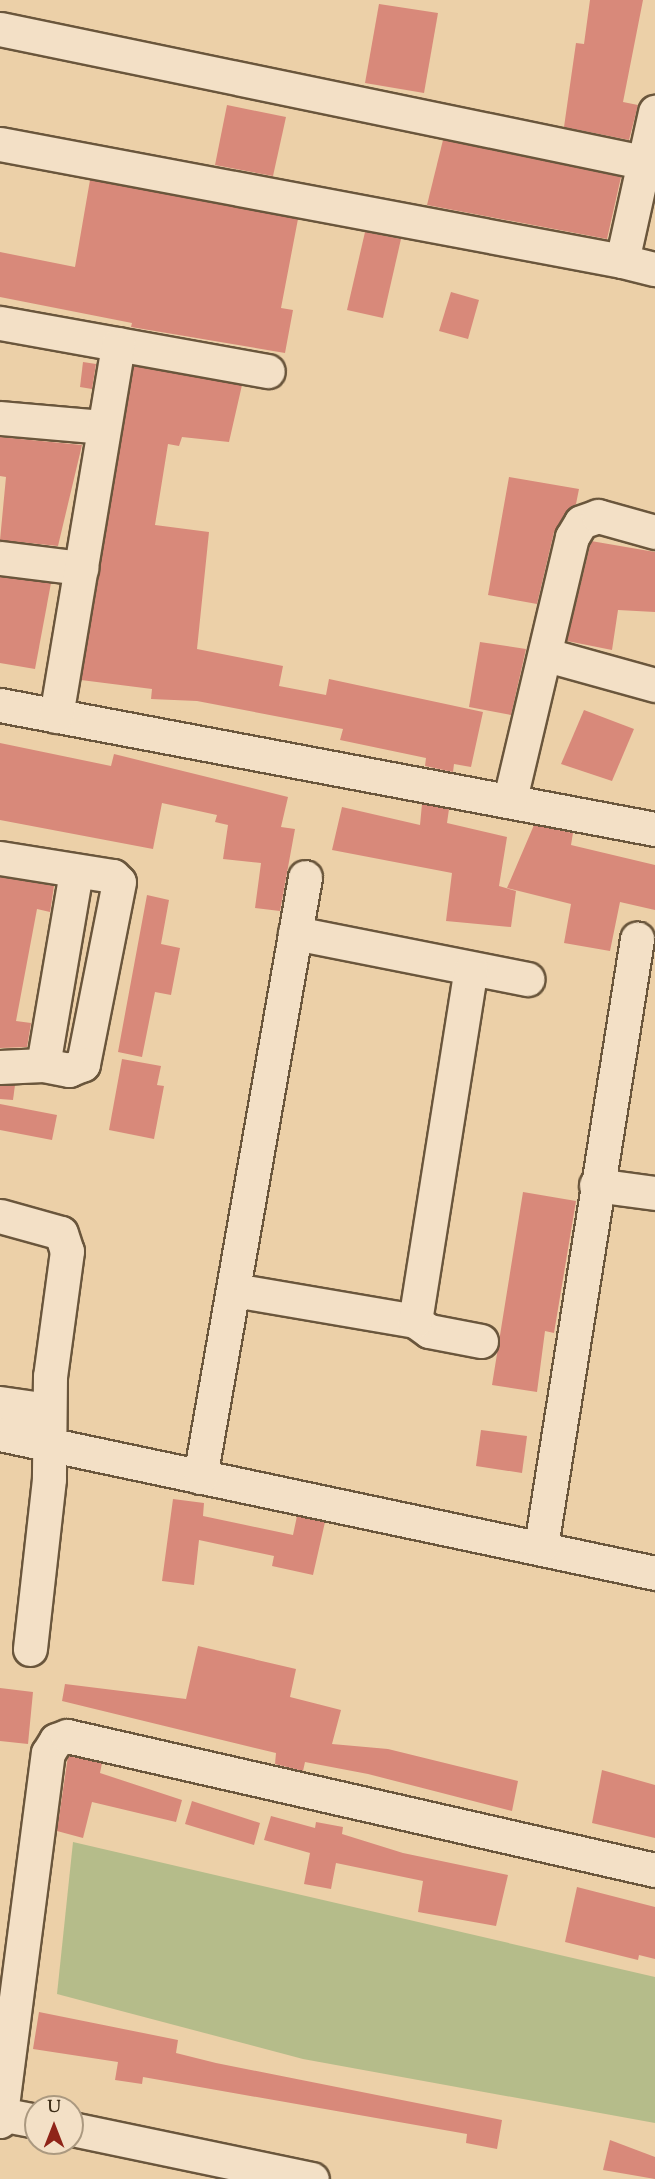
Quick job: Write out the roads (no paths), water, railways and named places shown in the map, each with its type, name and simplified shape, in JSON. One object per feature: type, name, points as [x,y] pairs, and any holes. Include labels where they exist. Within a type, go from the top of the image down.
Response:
[{"type":"street","points":[[0,29],[642,162]]},
{"type":"street","points":[[621,261],[655,112]]},
{"type":"street","points":[[0,144],[655,269]]},
{"type":"street","points":[[0,323],[268,371]]},
{"type":"street","points":[[56,716],[118,344]]},
{"type":"street","points":[[0,417],[103,427]]},
{"type":"street","points":[[510,799],[547,655],[572,537],[581,522],[598,516],[655,532]]},
{"type":"street","points":[[0,558],[81,568]]},
{"type":"street","points":[[547,655],[655,685]]},
{"type":"street","points":[[0,705],[510,799],[655,829]]},
{"type":"street","points":[[0,858],[119,882],[117,915],[83,1064],[69,1070],[44,1065],[0,1067]]},
{"type":"street","points":[[44,1065],[76,872]]},
{"type":"street","points":[[200,1477],[305,877]]},
{"type":"street","points":[[295,933],[528,979]]},
{"type":"street","points":[[541,1546],[596,1185],[637,939]]},
{"type":"street","points":[[415,1322],[471,969]]},
{"type":"street","points":[[596,1185],[655,1193]]},
{"type":"street","points":[[0,1216],[42,1224],[66,1240],[48,1410],[51,1444],[30,1649]]},
{"type":"street","points":[[234,1290],[415,1322],[429,1331],[481,1341]]},
{"type":"street","points":[[0,1403],[48,1410]]},
{"type":"street","points":[[0,1434],[541,1546],[655,1573]]},
{"type":"street","points":[[24,2119],[0,2116],[48,1753],[56,1740],[67,1736],[655,1870]]},
{"type":"street","points":[[84,2132],[312,2179]]}]
